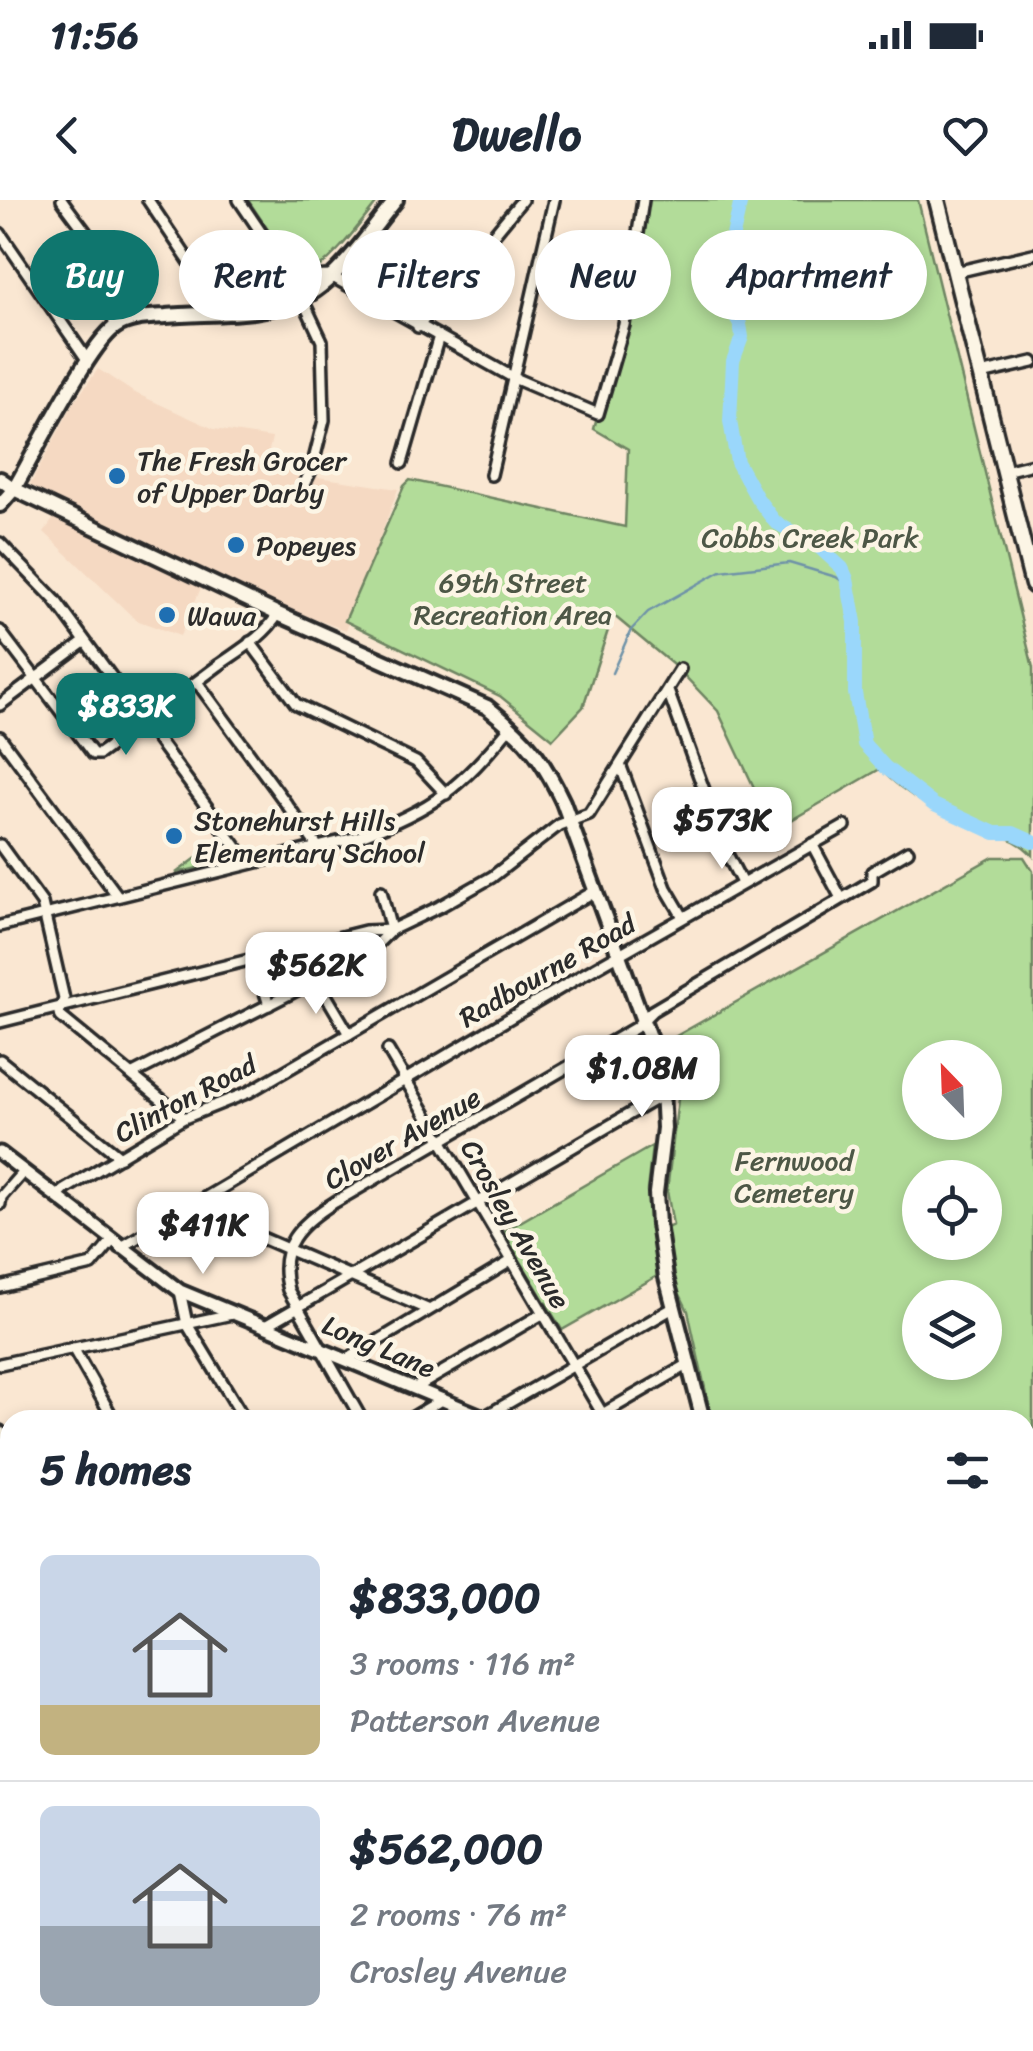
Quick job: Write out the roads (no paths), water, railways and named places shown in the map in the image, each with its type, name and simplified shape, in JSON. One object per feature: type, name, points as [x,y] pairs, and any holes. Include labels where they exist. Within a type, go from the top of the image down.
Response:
[{"type":"main road","points":[[322,285],[396,200]]},
{"type":"main road","points":[[936,200],[1033,585]]},
{"type":"main road","points":[[0,505],[14,488],[88,361],[114,328],[143,318],[179,314]]},
{"type":"main road","points":[[0,479],[278,614],[487,707],[543,760],[569,819],[661,1070],[664,1128],[656,1193],[666,1278],[701,1410]]},
{"type":"street","points":[[62,200],[108,266],[115,292],[114,328]]},
{"type":"street","points":[[148,200],[179,246]]},
{"type":"street","points":[[239,200],[259,230]]},
{"type":"street","points":[[418,326],[522,200]]},
{"type":"street","points":[[491,475],[554,200]]},
{"type":"street","points":[[322,277],[331,276],[516,378],[598,414],[624,326],[643,200]]},
{"type":"street","points":[[0,232],[88,361]]},
{"type":"street","points":[[956,272],[1033,254]]},
{"type":"street","points":[[301,490],[312,468],[324,420],[322,342],[312,320]]},
{"type":"street","points":[[402,464],[439,336]]},
{"type":"street","points":[[981,374],[1033,362]]},
{"type":"street","points":[[1005,471],[1033,464]]},
{"type":"street","points":[[0,543],[34,575],[248,863]]},
{"type":"street","points":[[0,631],[93,754],[98,754],[250,642],[278,614]]},
{"type":"street","points":[[0,705],[84,642]]},
{"type":"street","points":[[250,642],[296,704],[416,762],[446,794]]},
{"type":"street","points":[[133,1074],[317,980],[378,943],[391,930],[492,877],[569,819],[589,814],[680,669]]},
{"type":"street","points":[[197,682],[318,846]]},
{"type":"street","points":[[668,691],[728,856],[742,883]]},
{"type":"street","points":[[0,926],[391,825],[422,811],[446,794],[479,765],[511,726]]},
{"type":"street","points":[[0,737],[117,896]]},
{"type":"street","points":[[621,766],[666,888],[683,917]]},
{"type":"street","name":"Radbourne Road","points":[[0,1286],[92,1265],[116,1245],[190,1207],[845,826]]},
{"type":"street","points":[[812,844],[842,898]]},
{"type":"street","points":[[0,845],[42,903],[64,998],[61,1017],[184,1118]]},
{"type":"street","name":"Clover Avenue","points":[[286,1250],[307,1220],[635,1028],[652,1011],[872,881],[874,870],[908,851]]},
{"type":"street","points":[[381,891],[391,930]]},
{"type":"street","name":"Clinton Road","points":[[57,1198],[64,1190],[184,1118],[249,1092],[595,891]]},
{"type":"street","points":[[0,1022],[364,932],[391,930]]},
{"type":"street","points":[[254,958],[269,1004]]},
{"type":"street","points":[[317,980],[348,1034]]},
{"type":"street","name":"Crosley Avenue","points":[[388,1050],[600,1410]]},
{"type":"street","points":[[0,1060],[120,1158]]},
{"type":"street","points":[[266,1325],[664,1094]]},
{"type":"street","name":"Long Lane","points":[[0,1154],[180,1291],[467,1410]]},
{"type":"street","points":[[0,1204],[1,1197],[24,1172]]},
{"type":"street","points":[[190,1207],[427,1309]]},
{"type":"street","points":[[286,1250],[285,1280],[297,1308],[356,1410]]},
{"type":"street","points":[[346,1360],[511,1261]]},
{"type":"street","points":[[180,1291],[187,1324],[238,1410]]},
{"type":"street","points":[[502,1410],[673,1308]]},
{"type":"street","points":[[0,1364],[236,1313]]},
{"type":"street","points":[[416,1388],[542,1314]]},
{"type":"street","points":[[73,1348],[108,1410]]},
{"type":"street","points":[[615,1410],[691,1363]]},
{"type":"street","points":[[425,1410],[443,1399]]},
{"type":"waterway","points":[[741,200],[722,284],[742,337],[733,361],[730,421],[737,462],[775,522],[819,547],[842,568],[847,579],[855,622],[855,693],[864,744],[885,767],[934,805],[995,833],[1013,833],[1033,842]]},
{"type":"waterway","points":[[612,673],[631,630],[648,612],[721,571],[789,563],[836,577],[848,585]]},
{"type":"place","name":"The Fresh Grocer of Upper Darby","points":[[117,476]]},
{"type":"place","name":"Popeyes","points":[[236,545]]},
{"type":"place","name":"Wawa","points":[[167,615]]},
{"type":"place","name":"Stonehurst Hills Elementary School","points":[[174,836]]},
{"type":"park label","name":"Cobbs Creek Park","points":[[810,537]]},
{"type":"park label","name":"69th Street Recreation Area","points":[[513,598]]},
{"type":"park label","name":"Fernwood Cemetery","points":[[794,1176]]}]
